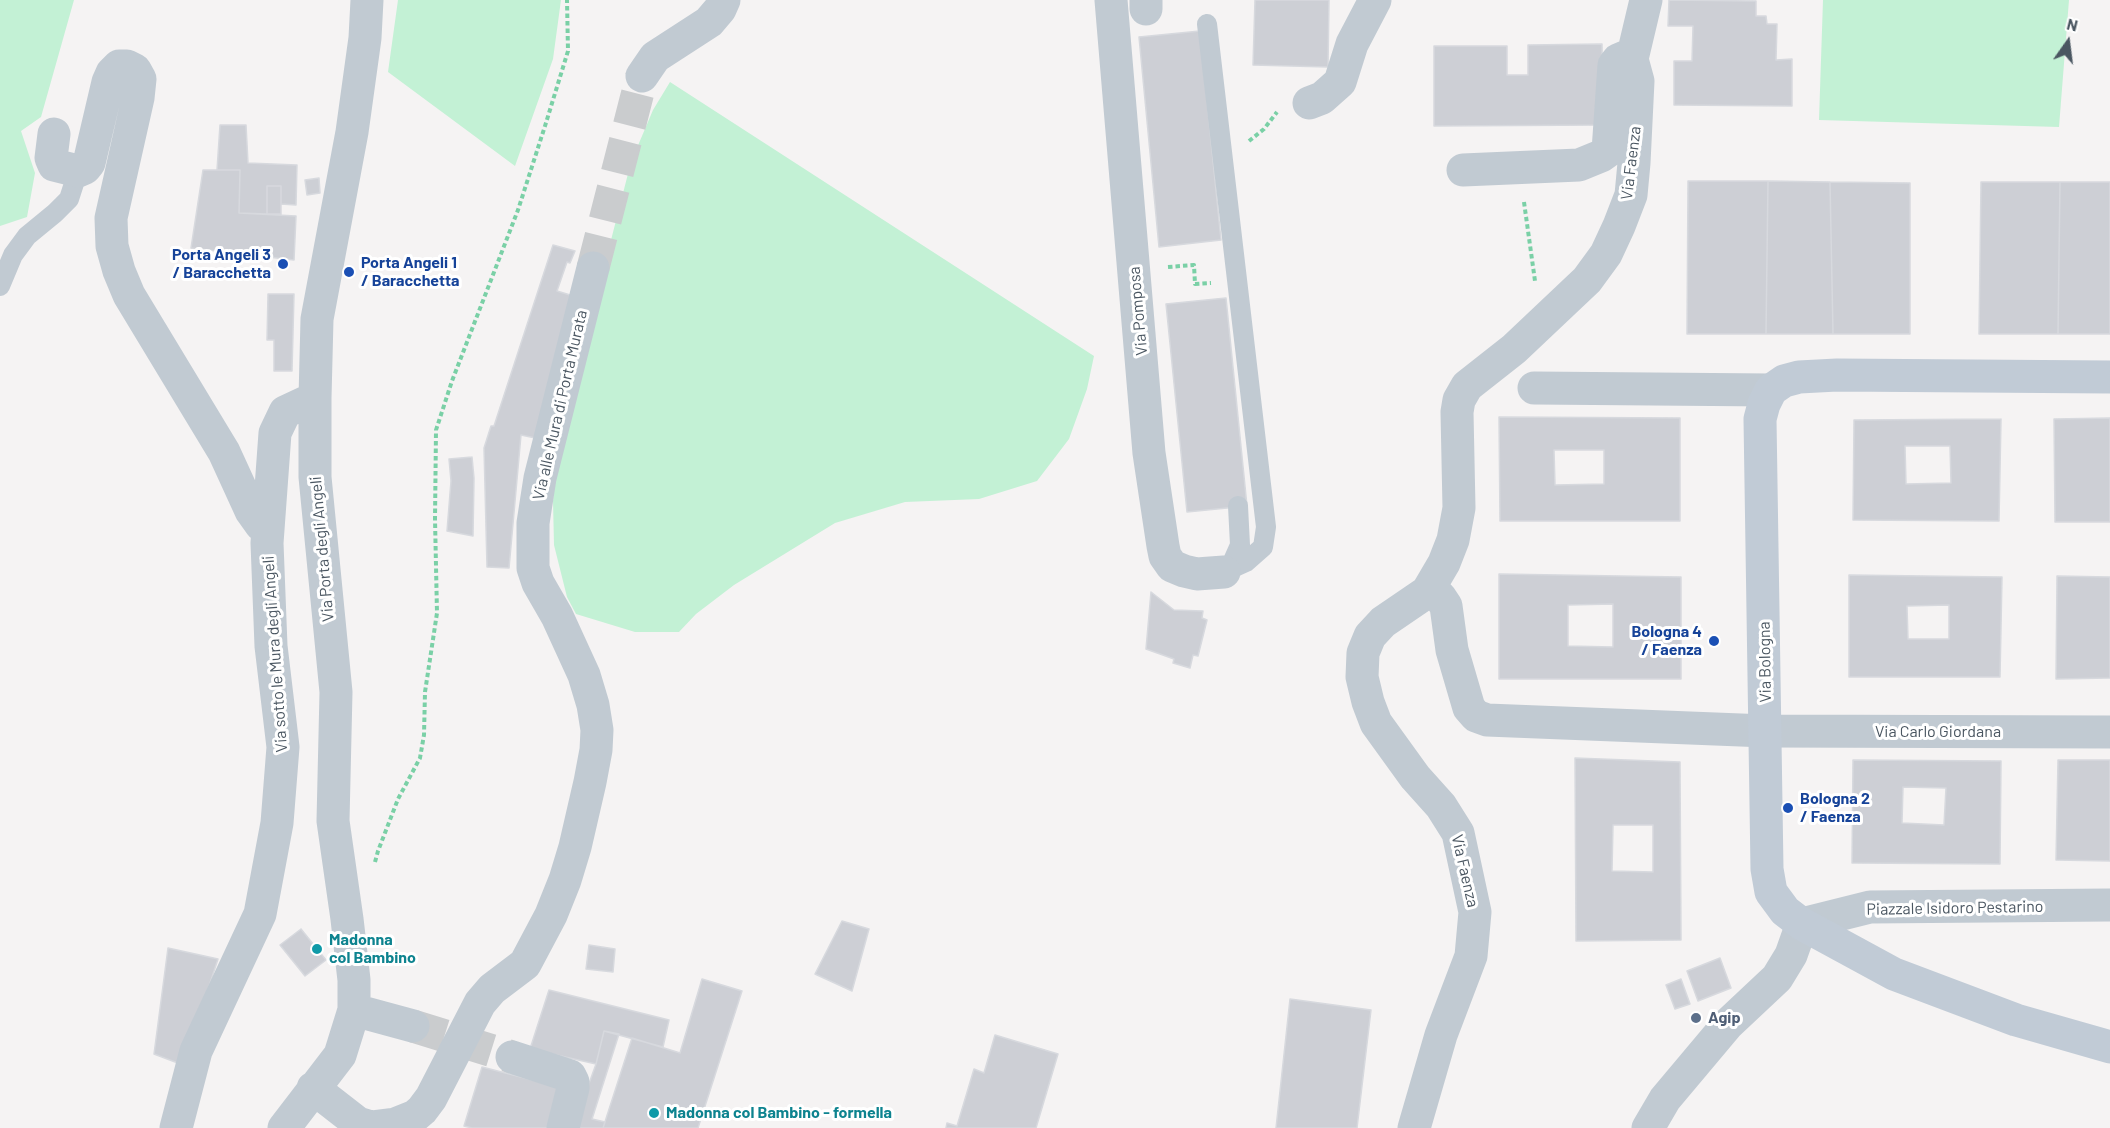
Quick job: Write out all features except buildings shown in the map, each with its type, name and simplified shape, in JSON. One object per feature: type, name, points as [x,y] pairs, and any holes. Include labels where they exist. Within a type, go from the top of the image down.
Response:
[{"type":"street","name":"Via Porta degli Angeli","points":[[284,1128],[340,1055],[354,1010],[354,980],[333,821],[336,692],[315,477],[315,398],[317,319],[352,132],[365,38],[367,0]]},
{"type":"street","points":[[642,76],[655,57],[709,22],[724,0]]},
{"type":"street","name":"Via Pomposa","points":[[1111,0],[1149,453],[1163,546],[1173,566],[1184,571],[1197,574],[1224,572]]},
{"type":"street","points":[[1309,103],[1322,98],[1340,82],[1352,44],[1375,0]]},
{"type":"street","points":[[1632,60],[1646,0]]},
{"type":"street","name":"Via Faenza","points":[[1414,1128],[1441,1035],[1471,956],[1475,912],[1458,832],[1441,806],[1415,777],[1376,723],[1362,677],[1363,652],[1370,636],[1383,622],[1427,592],[1453,540],[1459,508],[1457,412],[1459,400],[1467,386],[1514,349],[1587,280],[1606,254],[1631,195],[1638,81],[1632,60],[1625,57],[1614,65],[1608,151],[1594,160],[1579,165],[1463,170]]},
{"type":"street","points":[[54,134],[51,158],[54,165],[78,171],[86,168],[112,73],[119,66],[127,66],[135,70],[140,79],[138,98],[114,199],[111,225],[112,246],[119,271],[129,295],[224,452],[251,511],[261,525],[268,526]]},
{"type":"street","name":"Via alle Mura di Porta Murata","points":[[313,1088],[358,1122],[370,1127],[405,1120],[422,1110],[431,1098],[480,1003],[492,989],[525,964],[551,915],[565,880],[590,782],[597,730],[593,705],[584,675],[557,616],[538,583],[533,568],[533,524],[540,478],[593,268]]},
{"type":"street","points":[[1534,388],[1771,390],[1784,381],[1799,377],[1837,375],[2110,377]]},
{"type":"street","name":"Via Bologna","points":[[1771,390],[1760,419],[1767,869],[1772,892],[1785,911],[1802,924],[1894,974],[2016,1020],[2110,1047]]},
{"type":"street","name":"Via sotto le Mura degli Angeli","points":[[176,1128],[196,1050],[260,914],[277,823],[283,747],[272,646],[267,543],[275,434],[285,412],[315,398]]},
{"type":"street","points":[[1427,592],[1440,597],[1446,606],[1452,650],[1469,708],[1476,716],[1487,720],[1766,731]]},
{"type":"street","name":"Via Carlo Giordana","points":[[1766,731],[2110,732]]},
{"type":"street","name":"Piazzale Isidoro Pestarino","points":[[1802,924],[1870,907],[2110,905]]},
{"type":"street","points":[[1648,1128],[1665,1098],[1728,1024],[1777,978],[1791,955],[1802,924]]},
{"type":"street","points":[[354,1010],[413,1026]]},
{"type":"street","points":[[512,1057],[570,1076],[573,1088],[563,1128]]},
{"type":"lane","points":[[1207,24],[1266,527],[1263,547],[1256,554],[1224,572]]},
{"type":"lane","points":[[0,286],[13,255],[27,236],[69,199],[78,171]]},
{"type":"lane","points":[[1224,572],[1233,562],[1240,545],[1238,506]]},
{"type":"path","points":[[373,872],[378,851],[398,799],[420,758],[424,735],[424,692],[437,613],[436,430],[452,381],[518,210],[568,51],[567,0]]},
{"type":"path","points":[[1520,169],[1534,280],[1540,288],[1546,318]]},
{"type":"path","points":[[1135,269],[1194,265],[1195,284],[1236,282]]},
{"type":"green space","points":[[0,0],[74,0],[41,117],[21,131],[35,173],[27,217],[0,226]]},
{"type":"green space","points":[[398,0],[561,0],[553,59],[515,166],[388,72]]},
{"type":"green space","points":[[1823,0],[2069,0],[2059,127],[1819,120]]},
{"type":"green space","points":[[670,82],[1094,356],[1087,389],[1069,439],[1037,481],[979,499],[905,502],[835,523],[734,585],[696,614],[679,632],[635,632],[576,614],[567,597],[554,545],[553,501],[557,451],[631,162],[653,110]]},
{"type":"tunnel","points":[[593,268],[642,76]]},
{"type":"tunnel","points":[[413,1026],[512,1057]]},
{"type":"place","name":"Porta Angeli 3 / Baracchetta","points":[[283,264]]},
{"type":"place","name":"Porta Angeli 1 / Baracchetta","points":[[349,272]]},
{"type":"place","name":"Bologna 4 / Faenza","points":[[1714,641]]},
{"type":"place","name":"Bologna 2 / Faenza","points":[[1788,808]]},
{"type":"place","name":"Madonna col Bambino","points":[[317,949]]},
{"type":"place","name":"Agip","points":[[1696,1018]]},
{"type":"place","name":"Madonna col Bambino - formella","points":[[654,1113]]}]
